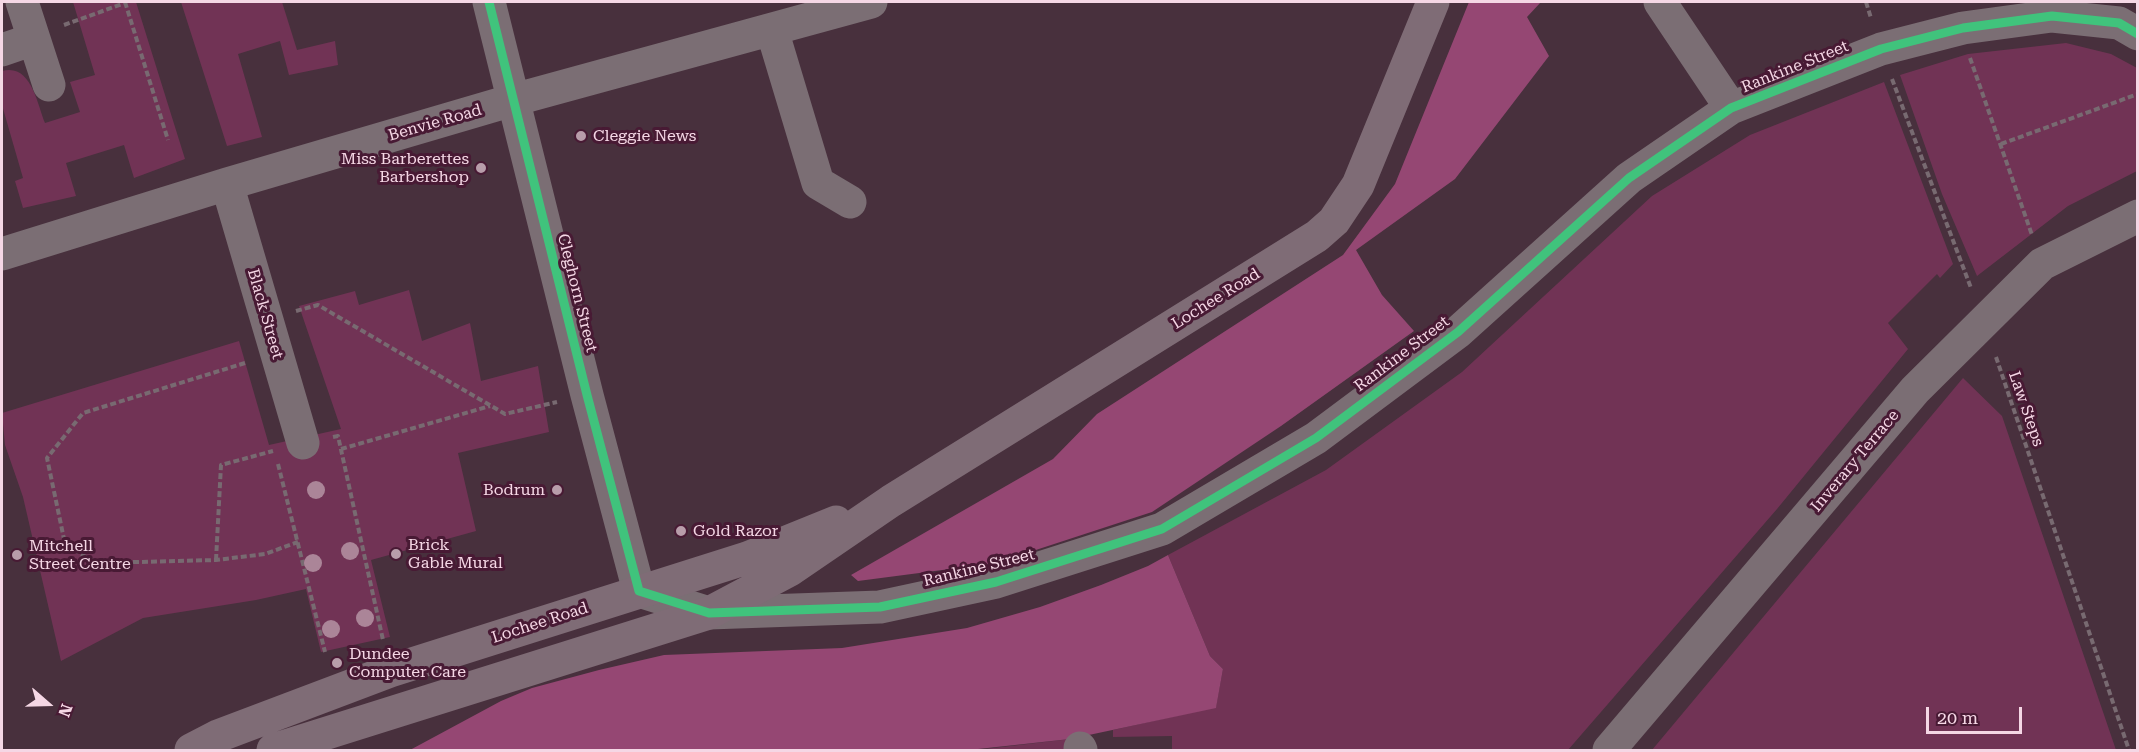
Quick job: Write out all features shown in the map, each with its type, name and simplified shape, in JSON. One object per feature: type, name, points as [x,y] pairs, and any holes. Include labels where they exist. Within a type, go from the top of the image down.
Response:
[{"type":"main road","name":"Lochee Road","points":[[288,748],[710,613],[790,570],[891,501],[1317,236],[1334,221],[1362,176],[1432,2]]},
{"type":"main road","name":"Lochee Road","points":[[191,750],[218,736],[390,671],[747,558],[891,501]]},
{"type":"street","points":[[22,2],[49,85]]},
{"type":"street","name":"Cleghorn Street","points":[[489,2],[587,395],[639,591]]},
{"type":"street","name":"Benvie Road","points":[[2,254],[227,184],[789,18],[871,2]]},
{"type":"street","points":[[1660,2],[1731,108]]},
{"type":"street","name":"Rankine Street","points":[[639,591],[710,613],[880,607],[996,582],[1162,530],[1317,438],[1458,332],[1629,178],[1731,108],[1881,49],[1963,28],[2052,16],[2119,23],[2138,34]]},
{"type":"street","points":[[789,18],[818,183],[850,202]]},
{"type":"street","points":[[2,50],[34,39]]},
{"type":"street","name":"Black Street","points":[[227,184],[276,353],[289,447]]},
{"type":"street","name":"Inverary Terrace","points":[[1609,750],[1915,390],[1983,321],[2042,264],[2138,216]]},
{"type":"street","points":[[236,750],[257,721]]},
{"type":"path","points":[[34,39],[56,27],[125,2],[168,140]]},
{"type":"path","points":[[1963,28],[1968,54],[2042,264]]},
{"type":"path","points":[[2001,144],[2138,94]]},
{"type":"path","points":[[266,318],[318,305],[505,414],[587,395]]},
{"type":"path","points":[[276,353],[82,413],[47,458],[64,539],[80,554],[98,563],[216,560],[265,554],[298,542]]},
{"type":"path","points":[[341,449],[490,406]]},
{"type":"path","points":[[216,560],[221,465],[338,436],[390,671]]},
{"type":"path","points":[[289,447],[298,542],[325,652]]},
{"type":"shaded area","points":[[73,2],[136,2],[185,159],[134,178],[124,145],[66,163],[76,196],[23,208],[15,181],[23,178],[2,105],[2,71],[12,70],[20,73],[26,79],[36,96],[45,123],[80,112],[70,82],[95,75]]},
{"type":"shaded area","points":[[181,2],[282,2],[297,50],[335,41],[338,65],[289,75],[280,41],[238,54],[262,137],[227,146]]},
{"type":"shaded area","points":[[1469,2],[1541,2],[1527,17],[1549,56],[1455,179],[1356,250],[1382,295],[1414,331],[1281,426],[1152,512],[996,563],[858,581],[851,575],[1053,459],[1097,414],[1343,255],[1395,184]]},
{"type":"shaded area","points":[[2066,43],[2111,54],[2137,68],[2137,171],[2068,206],[1977,276],[1942,194],[1900,75],[1968,54]]},
{"type":"shaded area","points":[[1884,82],[1953,264],[1940,278],[1937,274],[1888,323],[1908,349],[1777,509],[1568,750],[1172,750],[1172,736],[1113,737],[1113,730],[1216,707],[1223,669],[1210,656],[1168,555],[1326,470],[1462,372],[1652,196],[1750,135]]},
{"type":"shaded area","points":[[409,290],[422,341],[470,323],[481,381],[538,366],[549,432],[458,453],[476,531],[371,560],[390,637],[321,652],[306,589],[256,600],[143,618],[61,661],[23,497],[5,445],[2,413],[239,341],[269,445],[341,429],[299,306],[355,291],[359,305]]},
{"type":"shaded area","points":[[1963,378],[2002,416],[2116,750],[1652,750]]},
{"type":"shaded area","points":[[1168,555],[1210,656],[1223,669],[1216,708],[1070,739],[969,750],[410,750],[501,701],[532,688],[599,670],[664,655],[842,648],[967,628],[1040,607],[1101,585],[1148,566]]},
{"type":"shaded area","points":[[1070,739],[1071,750],[976,750]]},
{"type":"cycle path","points":[[489,2],[587,395],[639,591],[709,613],[880,607],[996,582],[1162,529],[1316,438],[1458,332],[1629,178],[1731,108],[1881,49],[1963,28],[2052,16],[2119,23],[2138,34]]},
{"type":"place","name":"Cleggie News","points":[[581,136]]},
{"type":"place","name":"Miss Barberettes Barbershop","points":[[481,168]]},
{"type":"place","name":"Bodrum","points":[[557,490]]},
{"type":"place","name":"Gold Razor","points":[[681,531]]},
{"type":"place","name":"Brick Gable Mural","points":[[396,554]]},
{"type":"place","name":"Mitchell Street Centre","points":[[17,555]]},
{"type":"place","name":"Dundee Computer Care","points":[[337,663]]}]
